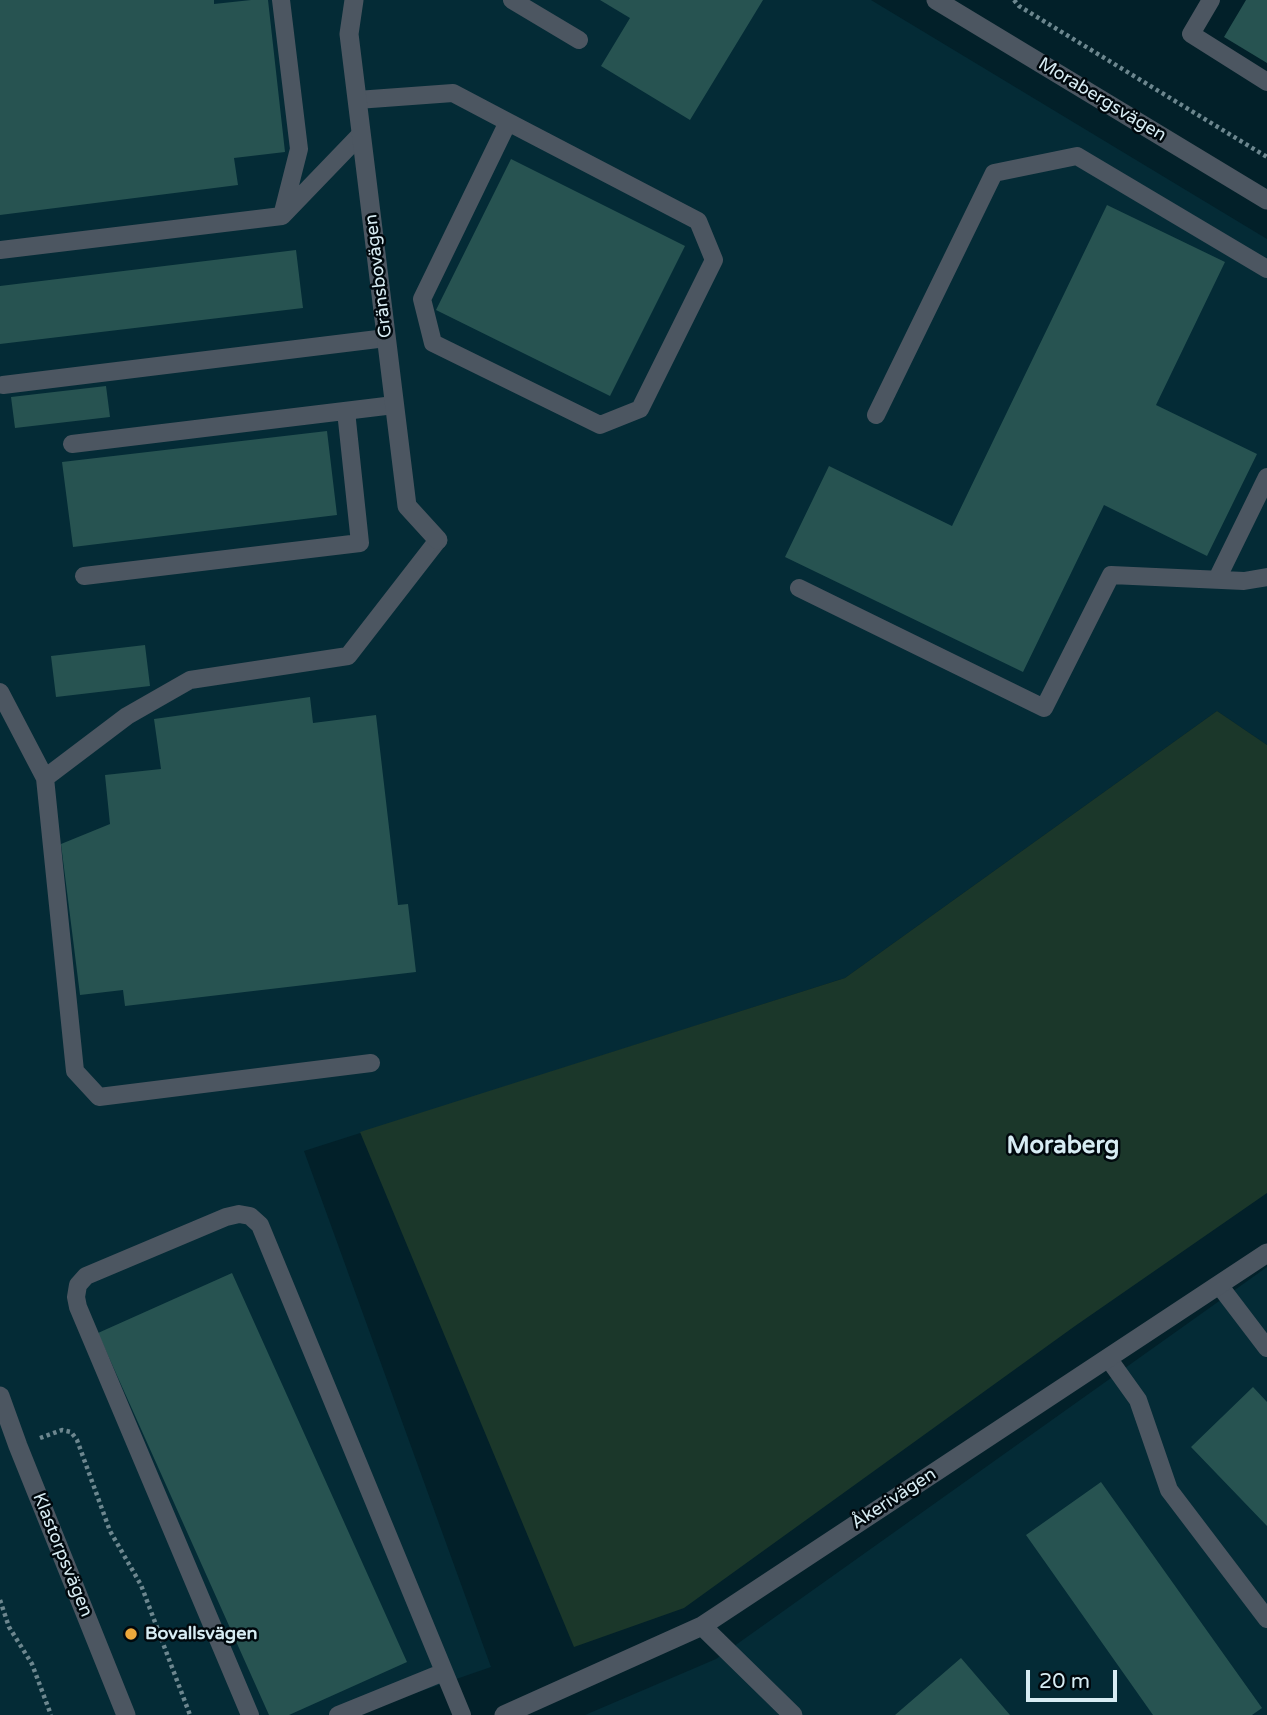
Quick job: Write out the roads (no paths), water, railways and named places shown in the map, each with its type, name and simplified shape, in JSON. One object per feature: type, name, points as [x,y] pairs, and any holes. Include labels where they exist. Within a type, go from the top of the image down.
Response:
[{"type":"street","name":"Gränsbovägen","points":[[354,0],[349,34],[407,506],[438,540]]},
{"type":"street","name":"Morabergsvägen","points":[[936,0],[1267,200]]},
{"type":"street","name":"Åkerivägen","points":[[504,1715],[527,1712],[702,1626],[1267,1253]]},
{"type":"street","name":"Klastorpsvägen","points":[[0,1396],[125,1715]]},
{"type":"street","points":[[702,1626],[793,1715]]},
{"type":"lane","points":[[281,0],[299,149],[282,216]]},
{"type":"lane","points":[[512,0],[579,40]]},
{"type":"lane","points":[[1211,0],[1191,34],[1267,82]]},
{"type":"lane","points":[[357,100],[453,93],[509,122],[698,221],[714,260],[640,409],[600,425],[433,342],[422,299],[509,122]]},
{"type":"lane","points":[[0,250],[282,216],[361,134]]},
{"type":"lane","points":[[876,415],[994,173],[1077,156],[1267,269]]},
{"type":"lane","points":[[3,385],[386,338]]},
{"type":"lane","points":[[72,444],[394,405]]},
{"type":"lane","points":[[84,576],[360,543],[346,411]]},
{"type":"lane","points":[[1217,579],[1267,477]]},
{"type":"lane","points":[[45,778],[127,716],[190,680],[348,656],[438,540]]},
{"type":"lane","points":[[799,588],[1044,708],[1111,575],[1244,581],[1267,577]]},
{"type":"lane","points":[[0,692],[45,778],[75,1071],[99,1097],[371,1063]]},
{"type":"lane","points":[[250,1715],[76,1297],[78,1284],[86,1276],[226,1217],[239,1214],[250,1216],[260,1225],[462,1715]]},
{"type":"lane","points":[[1219,1285],[1267,1348]]},
{"type":"lane","points":[[1108,1358],[1138,1400],[1169,1490],[1267,1619]]},
{"type":"lane","points":[[338,1715],[444,1672]]},
{"type":"place","name":"Bovallsvägen","points":[[131,1634]]},
{"type":"district","name":"Moraberg","points":[[1063,1147]]}]
